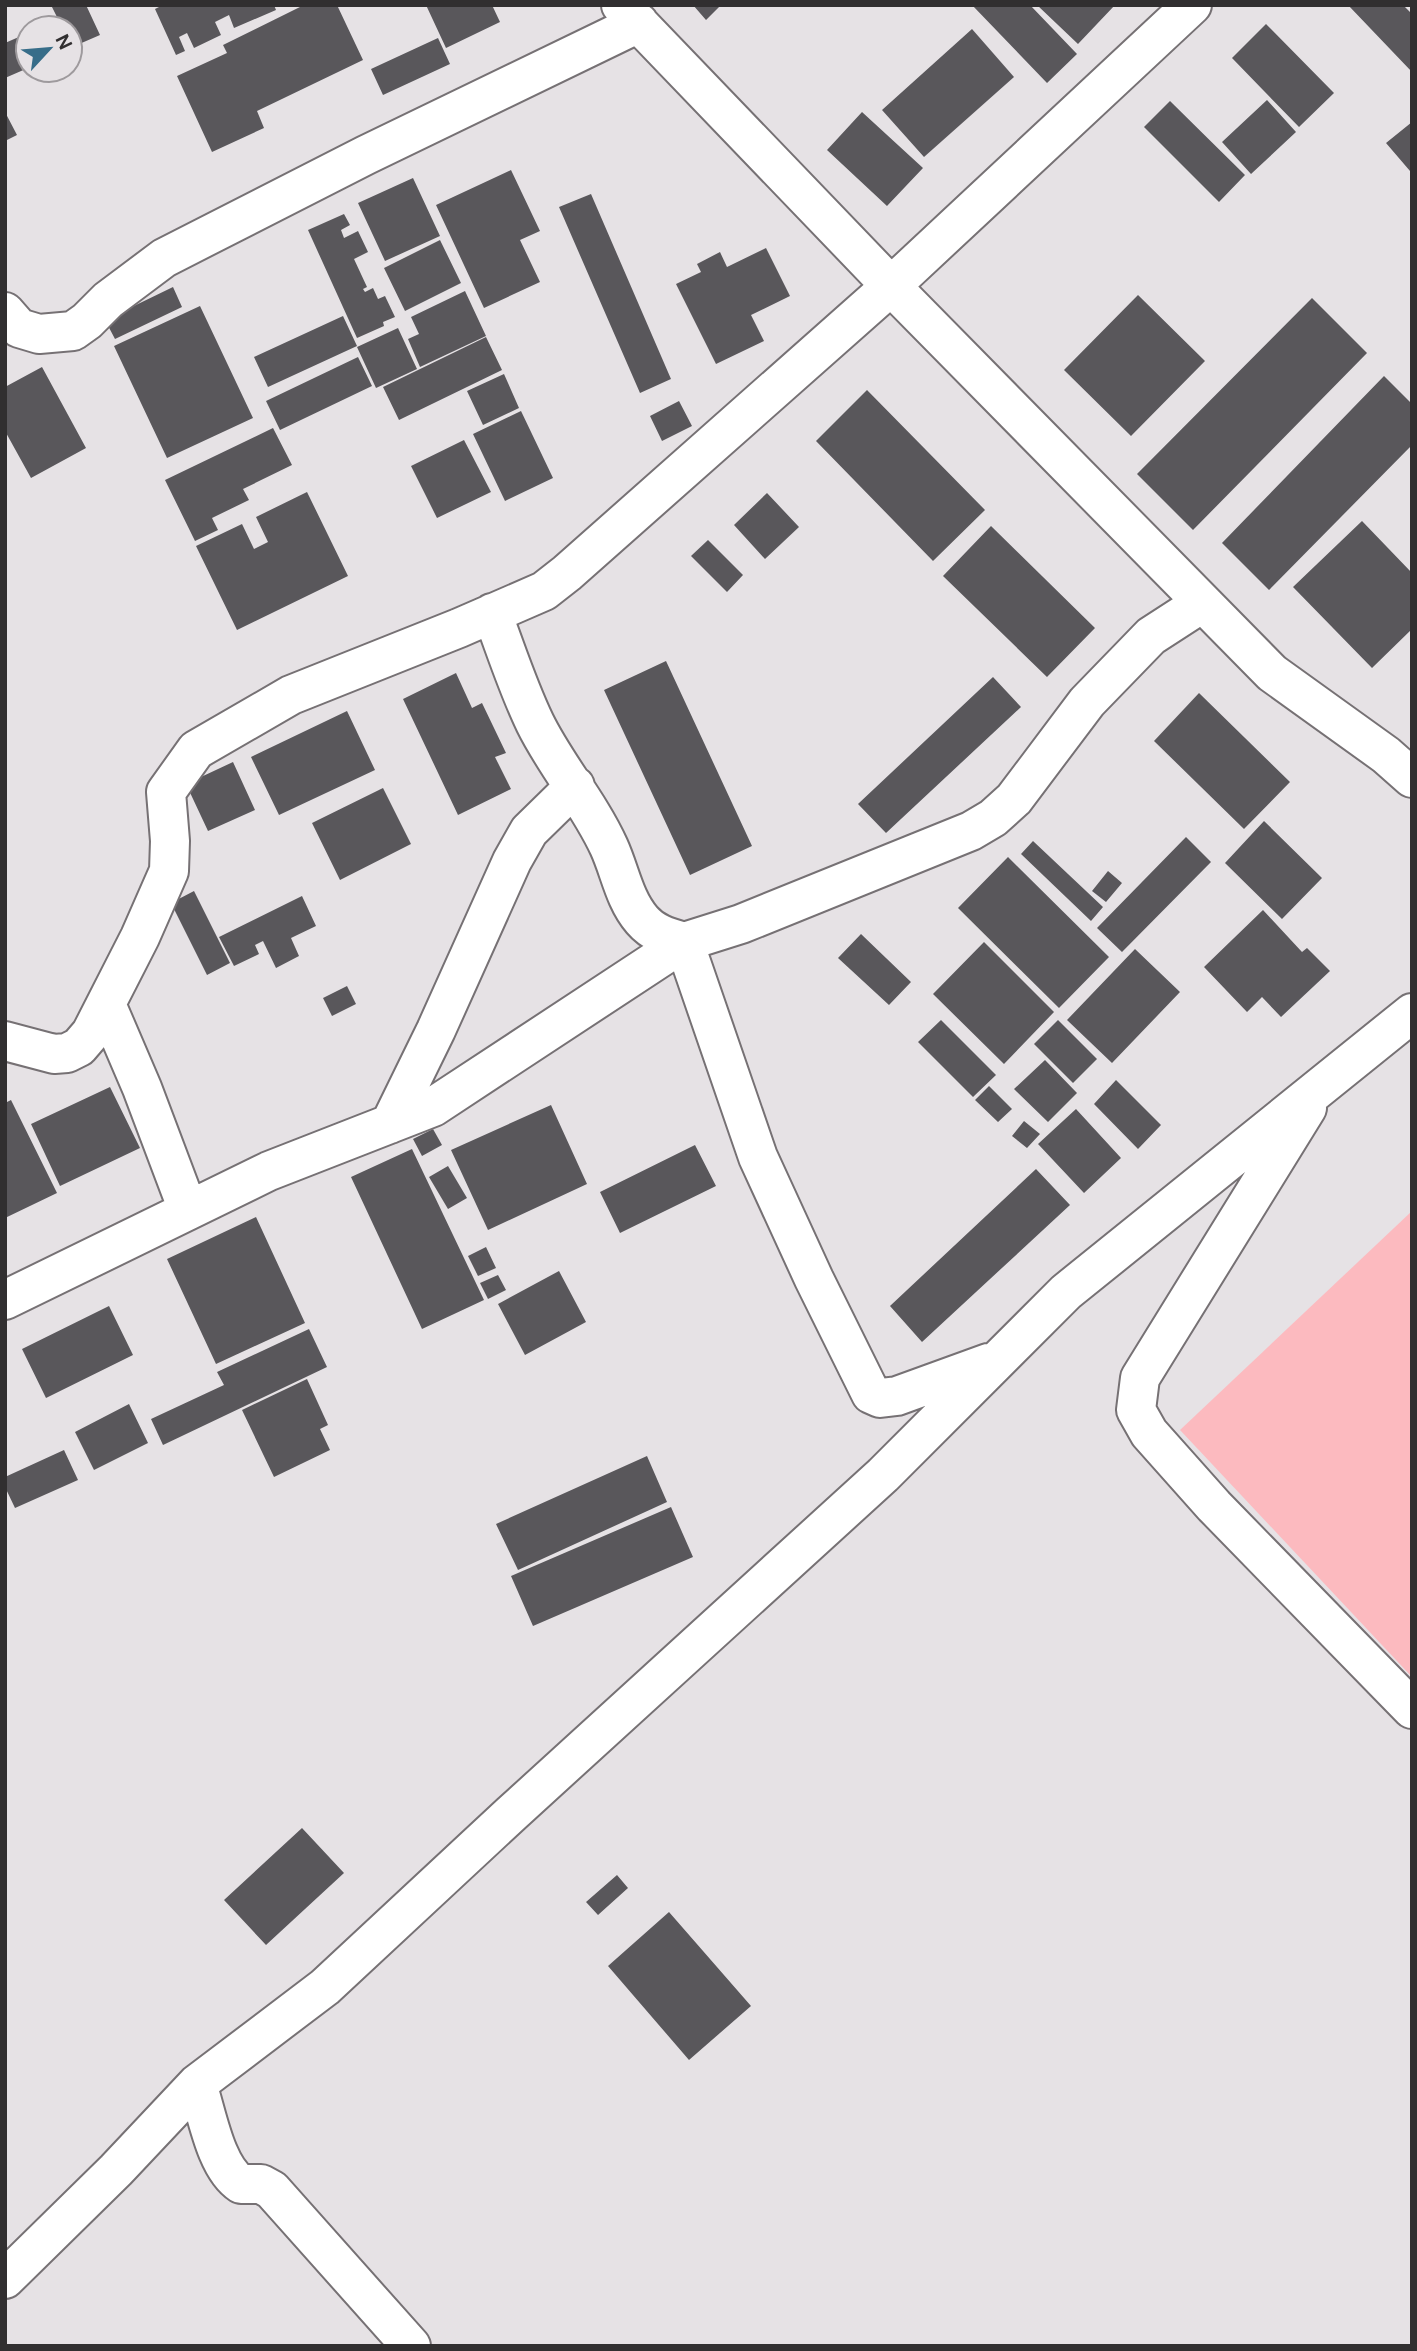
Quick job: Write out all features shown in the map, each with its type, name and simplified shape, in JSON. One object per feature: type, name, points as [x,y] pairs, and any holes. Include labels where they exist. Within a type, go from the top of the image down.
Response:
[{"type":"street","points":[[5,1041],[54,1054],[67,1053],[79,1046],[91,1033],[140,937],[169,871],[170,841],[166,792],[196,751],[291,695],[544,591],[568,573],[891,286],[1192,5]]},
{"type":"street","points":[[5,312],[19,327],[39,334],[73,331],[108,300],[164,258],[366,155],[630,14],[891,286],[1272,673],[1386,755],[1412,778]]},
{"type":"street","points":[[5,1300],[269,1171],[433,1107],[684,942],[741,923],[971,831],[993,818],[1014,799],[1096,692],[1151,636],[1202,603]]},
{"type":"street","points":[[492,613],[536,724],[609,847],[630,903],[643,921],[659,935],[684,942]]},
{"type":"street","points":[[390,1124],[436,1030],[512,861],[530,831],[575,786]]},
{"type":"street","points":[[684,942],[758,1157],[871,1394],[880,1398],[897,1396],[999,1359]]},
{"type":"street","points":[[106,1004],[142,1088],[188,1210]]},
{"type":"street","points":[[5,2279],[116,2170],[197,2084],[325,1987],[510,1814],[883,1475],[1066,1292],[1412,1013]]},
{"type":"street","points":[[1322,1083],[1140,1378],[1136,1410],[1149,1433],[1213,1506],[1412,1709]]},
{"type":"street","points":[[197,2084],[225,2170],[241,2184],[261,2184],[272,2190],[411,2346]]},
{"type":"shaded area","points":[[1412,1211],[1412,1677],[1180,1430]]},
{"type":"building","points":[[51,5],[86,5],[100,35],[84,42],[84,14],[56,14]]},
{"type":"building","points":[[163,5],[274,5],[276,10],[234,28],[229,15],[215,22],[221,35],[194,48],[187,33],[179,37],[185,51],[176,55],[155,9]]},
{"type":"building","points":[[304,5],[337,5],[363,60],[257,111],[264,128],[212,152],[177,76],[227,53],[223,45]]},
{"type":"building","points":[[426,5],[492,5],[500,22],[446,48]]},
{"type":"building","points":[[693,5],[721,5],[706,20]]},
{"type":"building","points":[[972,5],[1030,5],[1077,54],[1047,83]]},
{"type":"building","points":[[1037,5],[1115,5],[1078,44]]},
{"type":"building","points":[[1348,5],[1403,5],[1412,14],[1412,72]]},
{"type":"building","points":[[1266,24],[1334,93],[1299,127],[1232,58]]},
{"type":"building","points":[[972,29],[1014,77],[924,157],[882,110]]},
{"type":"building","points":[[438,38],[450,64],[383,95],[371,69]]},
{"type":"building","points":[[14,39],[14,74],[5,78],[5,43]]},
{"type":"building","points":[[1267,100],[1296,132],[1251,174],[1222,142]]},
{"type":"building","points":[[1170,101],[1245,175],[1219,202],[1144,127]]},
{"type":"building","points":[[5,112],[17,135],[5,141]]},
{"type":"building","points":[[862,112],[923,168],[887,206],[827,150]]},
{"type":"building","points":[[1412,122],[1412,169],[1410,171],[1386,143]]},
{"type":"building","points":[[511,170],[540,231],[520,240],[540,282],[484,308],[436,205]]},
{"type":"building","points":[[413,178],[440,236],[385,261],[358,203]]},
{"type":"building","points":[[591,194],[671,379],[640,393],[559,207]]},
{"type":"building","points":[[344,214],[350,225],[341,230],[344,238],[358,231],[368,252],[354,259],[367,287],[363,289],[365,292],[373,288],[378,299],[385,296],[395,317],[383,322],[384,326],[357,338],[308,230]]},
{"type":"building","points":[[440,240],[461,283],[405,311],[384,268]]},
{"type":"building","points":[[766,248],[790,296],[751,315],[764,341],[716,364],[676,284],[701,272],[697,264],[720,252],[727,267]]},
{"type":"building","points":[[173,287],[182,307],[115,339],[105,320]]},
{"type":"building","points":[[465,291],[486,336],[420,367],[408,339],[419,334],[411,317]]},
{"type":"building","points":[[1138,295],[1205,361],[1131,436],[1064,370]]},
{"type":"building","points":[[1312,298],[1367,353],[1193,530],[1137,474]]},
{"type":"building","points":[[200,306],[253,418],[167,458],[114,346]]},
{"type":"building","points":[[343,316],[357,346],[268,387],[254,357]]},
{"type":"building","points":[[398,328],[417,369],[376,388],[357,347]]},
{"type":"building","points":[[486,337],[502,370],[399,420],[383,387]]},
{"type":"building","points":[[358,357],[372,386],[280,430],[266,401]]},
{"type":"building","points":[[42,367],[86,448],[31,478],[5,431],[5,387]]},
{"type":"building","points":[[504,374],[519,408],[483,425],[467,391]]},
{"type":"building","points":[[1384,376],[1412,404],[1412,445],[1269,590],[1222,543]]},
{"type":"building","points":[[867,390],[985,510],[933,561],[816,441]]},
{"type":"building","points":[[679,401],[692,426],[662,441],[650,416]]},
{"type":"building","points":[[521,411],[553,478],[505,501],[473,434]]},
{"type":"building","points":[[273,428],[292,465],[243,489],[249,500],[212,518],[218,530],[195,541],[165,480]]},
{"type":"building","points":[[464,440],[491,492],[437,518],[411,466]]},
{"type":"building","points":[[307,492],[348,576],[237,630],[196,546],[242,524],[254,549],[268,542],[256,517]]},
{"type":"building","points":[[767,493],[799,527],[765,559],[734,525]]},
{"type":"building","points":[[1362,521],[1412,573],[1412,629],[1372,668],[1293,587]]},
{"type":"building","points":[[991,526],[1095,628],[1047,677],[943,576]]},
{"type":"building","points":[[708,540],[743,575],[727,592],[691,556]]},
{"type":"building","points":[[666,661],[752,846],[690,875],[604,690]]},
{"type":"building","points":[[456,673],[472,708],[482,703],[506,753],[495,757],[511,789],[458,815],[403,699]]},
{"type":"building","points":[[993,677],[1021,707],[886,833],[858,804]]},
{"type":"building","points":[[1199,693],[1290,782],[1244,829],[1154,741]]},
{"type":"building","points":[[347,711],[375,770],[279,815],[251,757]]},
{"type":"building","points":[[233,762],[255,810],[208,831],[186,784]]},
{"type":"building","points":[[383,788],[411,844],[340,880],[312,823]]},
{"type":"building","points":[[1264,821],[1322,878],[1282,919],[1225,863]]},
{"type":"building","points":[[1186,837],[1211,862],[1122,952],[1097,928]]},
{"type":"building","points":[[1033,841],[1103,907],[1091,921],[1021,854]]},
{"type":"building","points":[[1008,857],[1109,957],[1059,1008],[958,908]]},
{"type":"building","points":[[1108,871],[1122,883],[1106,902],[1092,891]]},
{"type":"building","points":[[194,891],[230,963],[207,975],[171,903]]},
{"type":"building","points":[[302,896],[316,926],[291,938],[299,956],[276,968],[263,941],[255,945],[259,954],[234,966],[219,937]]},
{"type":"building","points":[[1263,910],[1302,952],[1307,948],[1330,971],[1281,1017],[1262,997],[1247,1012],[1204,967]]},
{"type":"building","points":[[861,934],[911,982],[889,1005],[838,958]]},
{"type":"building","points":[[984,942],[1054,1012],[1004,1064],[933,994]]},
{"type":"building","points":[[1135,949],[1180,992],[1112,1063],[1067,1020]]},
{"type":"building","points":[[347,986],[356,1004],[332,1016],[323,998]]},
{"type":"building","points":[[941,1020],[996,1075],[973,1097],[918,1042]]},
{"type":"building","points":[[1058,1020],[1097,1059],[1073,1083],[1034,1044]]},
{"type":"building","points":[[1045,1060],[1077,1093],[1048,1122],[1014,1089]]},
{"type":"building","points":[[1116,1080],[1161,1125],[1138,1149],[1094,1104]]},
{"type":"building","points":[[989,1086],[1012,1109],[998,1122],[975,1100]]},
{"type":"building","points":[[110,1087],[140,1148],[60,1186],[31,1124]]},
{"type":"building","points":[[11,1100],[57,1193],[5,1218],[5,1103]]},
{"type":"building","points":[[551,1105],[587,1184],[488,1230],[451,1150]]},
{"type":"building","points":[[1076,1109],[1121,1158],[1084,1193],[1038,1144]]},
{"type":"building","points":[[1024,1121],[1040,1134],[1027,1148],[1012,1136]]},
{"type":"building","points":[[433,1129],[442,1145],[422,1156],[413,1139]]},
{"type":"building","points":[[695,1145],[716,1186],[620,1233],[600,1192]]},
{"type":"building","points":[[412,1149],[484,1300],[422,1329],[351,1177]]},
{"type":"building","points":[[448,1166],[467,1198],[448,1209],[429,1177]]},
{"type":"building","points":[[1036,1169],[1070,1205],[922,1342],[890,1306]]},
{"type":"building","points":[[256,1217],[305,1323],[216,1364],[167,1259]]},
{"type":"building","points":[[486,1247],[496,1268],[478,1276],[468,1256]]},
{"type":"building","points":[[559,1271],[586,1322],[525,1355],[498,1304]]},
{"type":"building","points":[[498,1275],[506,1290],[488,1299],[480,1283]]},
{"type":"building","points":[[109,1306],[133,1355],[46,1398],[22,1349]]},
{"type":"building","points":[[309,1329],[327,1367],[163,1445],[151,1419],[224,1385],[217,1372]]},
{"type":"building","points":[[307,1379],[328,1425],[320,1429],[330,1450],[274,1477],[242,1410]]},
{"type":"building","points":[[129,1404],[148,1443],[94,1470],[75,1432]]},
{"type":"building","points":[[64,1450],[78,1480],[15,1508],[5,1487],[5,1477]]},
{"type":"building","points":[[647,1456],[667,1502],[518,1570],[496,1524]]},
{"type":"building","points":[[671,1507],[693,1557],[533,1626],[511,1576]]},
{"type":"building","points":[[302,1828],[344,1873],[266,1945],[224,1900]]},
{"type":"building","points":[[617,1875],[628,1888],[598,1915],[586,1902]]},
{"type":"building","points":[[669,1912],[751,2006],[689,2060],[608,1966]]}]
